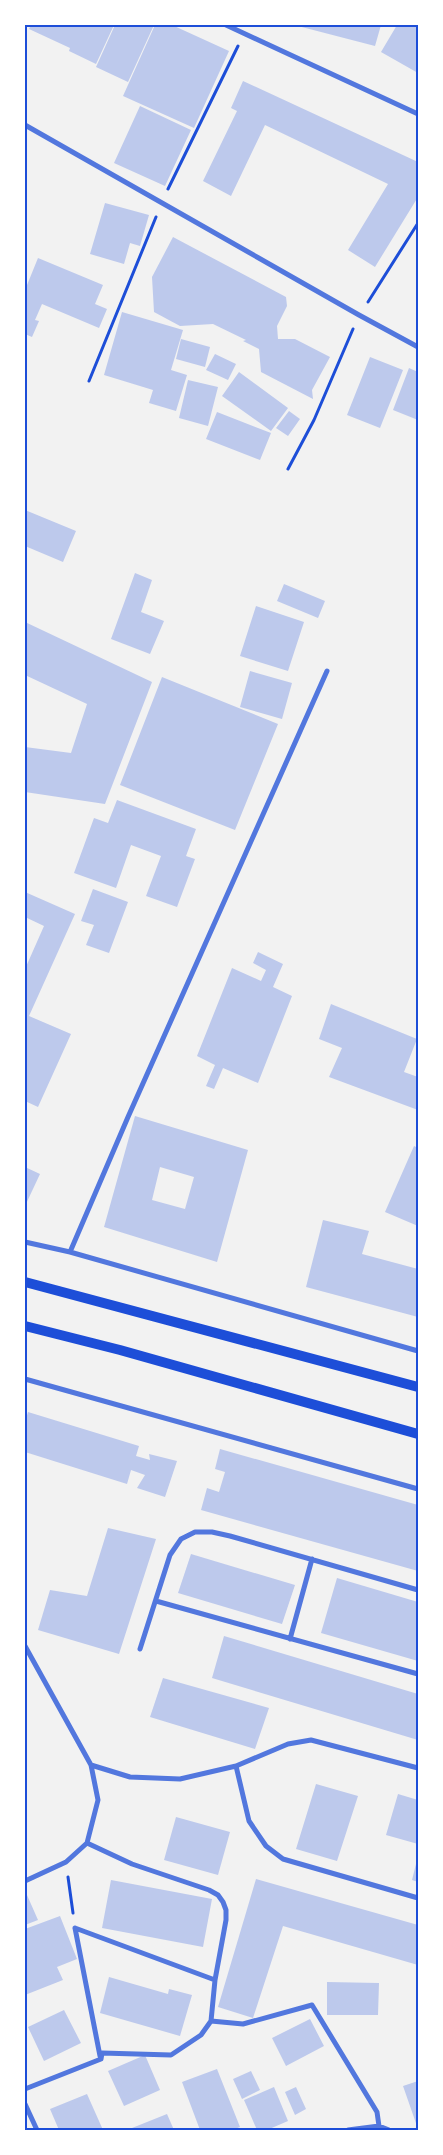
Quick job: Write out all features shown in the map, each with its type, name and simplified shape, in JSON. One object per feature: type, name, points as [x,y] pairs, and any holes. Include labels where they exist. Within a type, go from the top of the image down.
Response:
[{"type":"main road","points":[[25,1282],[418,1387]]},
{"type":"main road","points":[[25,1326],[120,1350],[418,1434]]},
{"type":"street","points":[[226,25],[418,114]]},
{"type":"street","points":[[25,125],[359,316],[418,347]]},
{"type":"street","points":[[70,1252],[327,670]]},
{"type":"street","points":[[25,1242],[70,1252],[418,1351]]},
{"type":"street","points":[[25,1379],[418,1489]]},
{"type":"street","points":[[140,1649],[170,1555],[181,1539],[195,1532],[221,1534],[418,1590]]},
{"type":"street","points":[[290,1639],[312,1559]]},
{"type":"street","points":[[156,1601],[418,1674]]},
{"type":"street","points":[[25,1646],[91,1764],[98,1800],[87,1842],[66,1862],[25,1881]]},
{"type":"street","points":[[91,1764],[130,1777],[180,1779],[236,1766],[288,1744],[311,1740],[418,1768]]},
{"type":"street","points":[[236,1766],[249,1821],[266,1846],[284,1859],[418,1898]]},
{"type":"street","points":[[87,1842],[132,1864],[218,1895],[226,1910],[226,1920],[214,1980],[211,2021],[201,2035],[172,2055],[102,2053],[101,2059]]},
{"type":"street","points":[[75,1928],[214,1980]]},
{"type":"street","points":[[75,1928],[101,2059]]},
{"type":"street","points":[[211,2021],[244,2024],[312,2005],[376,2112],[379,2126]]},
{"type":"street","points":[[25,2089],[101,2059]]},
{"type":"street","points":[[25,2104],[38,2130]]},
{"type":"street","points":[[350,2129],[379,2126],[389,2130]]},
{"type":"path","points":[[288,469],[314,420],[359,316],[418,223]]},
{"type":"path","points":[[66,1862],[75,1928]]},
{"type":"building","points":[[31,25],[114,25],[96,64],[69,51],[70,48],[29,29]]},
{"type":"building","points":[[115,25],[154,25],[128,82],[96,67]]},
{"type":"building","points":[[155,25],[172,25],[229,51],[194,128],[123,96]]},
{"type":"building","points":[[294,25],[381,25],[375,46]]},
{"type":"building","points":[[397,25],[418,25],[418,73],[381,52]]},
{"type":"building","points":[[243,81],[418,162],[418,197],[375,267],[348,250],[388,184],[265,125],[231,196],[203,181],[237,111],[231,108]]},
{"type":"building","points":[[140,106],[191,130],[165,186],[114,163]]},
{"type":"building","points":[[105,203],[149,215],[140,246],[130,243],[124,264],[90,254]]},
{"type":"building","points":[[173,237],[286,297],[287,306],[277,326],[278,339],[295,339],[330,357],[312,390],[313,399],[261,372],[259,349],[243,341],[246,340],[213,324],[180,326],[154,312],[152,277]]},
{"type":"building","points":[[38,258],[103,285],[95,304],[107,309],[99,328],[42,304],[35,320],[39,321],[32,337],[25,334],[25,290]]},
{"type":"building","points":[[122,312],[183,330],[171,370],[187,375],[176,411],[149,403],[153,390],[104,375]]},
{"type":"building","points":[[181,339],[210,347],[205,367],[176,359]]},
{"type":"building","points":[[215,354],[236,364],[228,380],[206,370]]},
{"type":"building","points":[[370,357],[403,370],[380,428],[347,415]]},
{"type":"building","points":[[409,368],[418,372],[418,420],[393,410]]},
{"type":"building","points":[[239,372],[288,408],[271,431],[222,396]]},
{"type":"building","points":[[188,380],[218,387],[208,426],[179,418]]},
{"type":"building","points":[[289,411],[300,419],[288,436],[276,428]]},
{"type":"building","points":[[217,412],[271,433],[260,460],[206,439]]},
{"type":"building","points":[[25,510],[76,531],[63,562],[25,546]]},
{"type":"building","points":[[135,573],[152,580],[141,612],[164,621],[150,654],[111,639]]},
{"type":"building","points":[[284,584],[325,601],[318,618],[277,601]]},
{"type":"building","points":[[256,606],[304,622],[288,671],[240,656]]},
{"type":"building","points":[[25,622],[152,682],[105,804],[25,792],[25,747],[71,753],[87,704],[25,675]]},
{"type":"building","points":[[250,671],[292,683],[282,719],[240,707]]},
{"type":"building","points":[[162,677],[278,724],[235,830],[120,785]]},
{"type":"building","points":[[117,800],[196,829],[186,856],[195,859],[177,907],[146,896],[161,856],[131,845],[116,888],[74,873],[94,818],[108,823]]},
{"type":"building","points":[[93,889],[128,902],[109,953],[86,945],[94,925],[81,921]]},
{"type":"building","points":[[25,892],[75,914],[29,1016],[71,1034],[38,1107],[25,1101],[25,969],[44,926],[25,917]]},
{"type":"building","points":[[258,952],[283,964],[273,987],[292,996],[258,1083],[223,1068],[214,1089],[206,1086],[215,1065],[197,1056],[232,968],[261,981],[266,970],[253,963]]},
{"type":"building","points":[[331,1004],[417,1039],[404,1072],[418,1077],[418,1110],[329,1077],[342,1048],[319,1039]]},
{"type":"building","points":[[135,1116],[248,1150],[217,1262],[104,1227]],"holes":[[[160,1167],[194,1177],[185,1209],[152,1200]]]},
{"type":"building","points":[[414,1146],[418,1148],[418,1226],[385,1212]]},
{"type":"building","points":[[25,1167],[40,1174],[25,1206]]},
{"type":"building","points":[[323,1220],[369,1231],[362,1254],[418,1269],[418,1317],[306,1287]]},
{"type":"building","points":[[28,1412],[139,1446],[136,1456],[150,1460],[149,1454],[177,1461],[165,1497],[137,1488],[145,1475],[131,1470],[127,1484],[25,1452],[25,1422]]},
{"type":"building","points":[[220,1449],[418,1505],[418,1571],[201,1510],[207,1488],[219,1492],[225,1472],[215,1469]]},
{"type":"building","points":[[108,1528],[156,1539],[119,1654],[38,1630],[50,1590],[87,1596]]},
{"type":"building","points":[[191,1554],[295,1585],[282,1624],[178,1593]]},
{"type":"building","points":[[337,1578],[418,1602],[418,1661],[321,1633]]},
{"type":"building","points":[[224,1636],[418,1694],[418,1740],[212,1678]]},
{"type":"building","points":[[163,1678],[269,1708],[255,1749],[150,1717]]},
{"type":"building","points":[[316,1784],[358,1796],[337,1861],[296,1849]]},
{"type":"building","points":[[398,1794],[418,1800],[418,1844],[386,1835]]},
{"type":"building","points":[[176,1817],[230,1832],[218,1875],[164,1860]]},
{"type":"building","points":[[418,1860],[418,1882],[412,1880]]},
{"type":"building","points":[[256,1879],[418,1925],[418,1965],[283,1926],[253,2018],[218,2007]]},
{"type":"building","points":[[111,1880],[212,1899],[203,1947],[102,1928]]},
{"type":"building","points":[[27,1895],[38,1920],[25,1925],[25,1896]]},
{"type":"building","points":[[60,1916],[77,1959],[57,1967],[63,1980],[25,1995],[25,1929]]},
{"type":"building","points":[[109,1977],[168,1994],[169,1989],[192,1995],[180,2036],[100,2013]]},
{"type":"building","points":[[327,1982],[379,1983],[378,2015],[327,2015]]},
{"type":"building","points":[[64,2010],[81,2043],[44,2061],[28,2027]]},
{"type":"building","points":[[310,2019],[324,2046],[286,2066],[272,2038]]},
{"type":"building","points":[[145,2055],[160,2090],[124,2106],[108,2071]]},
{"type":"building","points":[[217,2069],[240,2127],[232,2130],[200,2130],[182,2082]]},
{"type":"building","points":[[251,2071],[260,2090],[242,2099],[233,2079]]},
{"type":"building","points":[[418,2081],[418,2129],[403,2086]]},
{"type":"building","points":[[274,2087],[288,2121],[267,2130],[257,2130],[244,2100]]},
{"type":"building","points":[[296,2087],[306,2109],[295,2115],[285,2092]]},
{"type":"building","points":[[87,2094],[103,2130],[59,2130],[50,2109]]},
{"type":"building","points":[[167,2114],[174,2130],[127,2130]]}]
